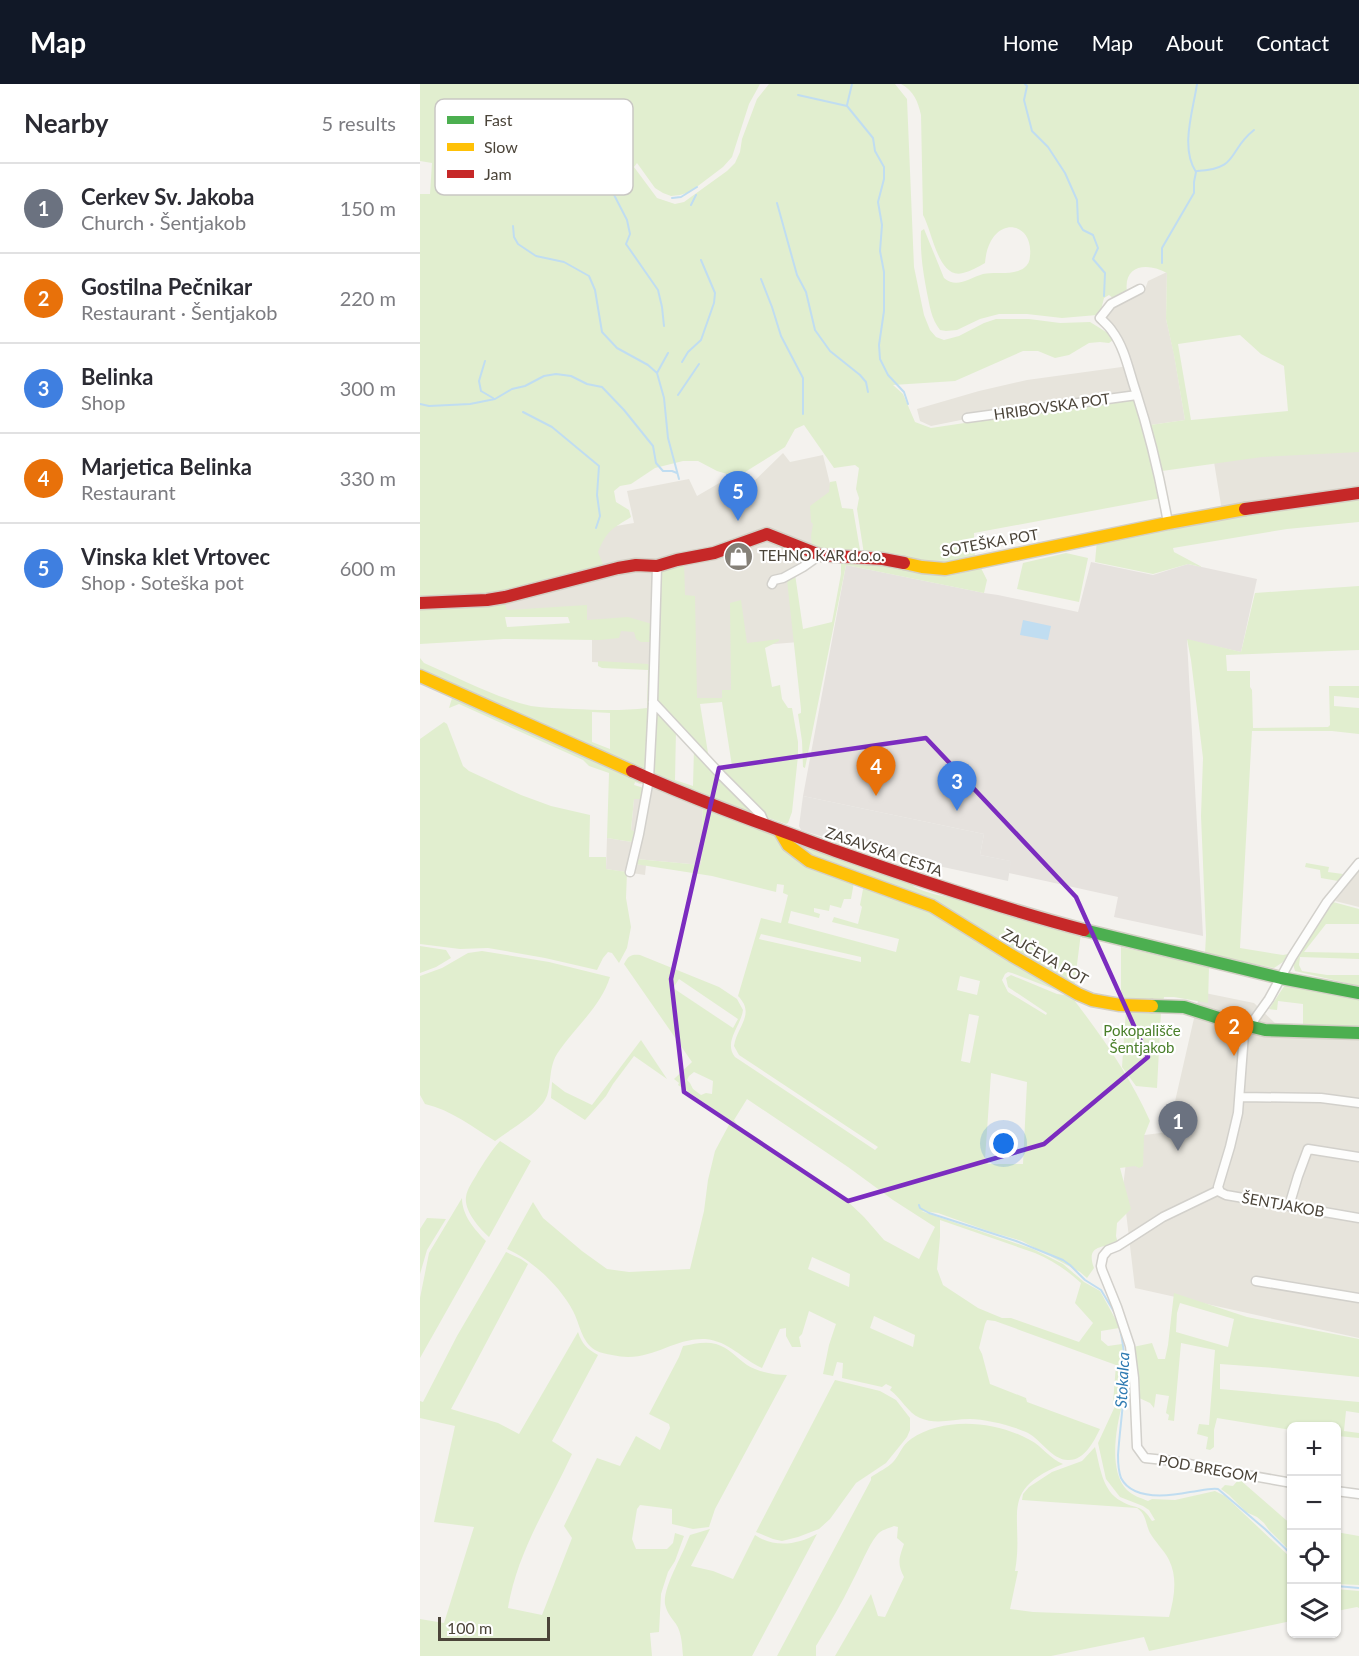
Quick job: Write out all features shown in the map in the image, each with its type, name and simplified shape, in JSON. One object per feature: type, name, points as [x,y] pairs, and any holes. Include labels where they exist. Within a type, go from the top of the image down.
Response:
[{"type":"street","points":[[1140,289],[1111,304],[1100,318],[1120,344],[1137,395],[1159,470],[1168,523]]},
{"type":"street","name":"HRIBOVSKA POT","points":[[967,418],[1137,395]]},
{"type":"street","name":"SOTEŠKA POT","points":[[420,603],[486,600],[618,568],[636,565],[657,566],[714,554],[767,534],[820,555],[883,559],[945,569],[1168,523],[1359,493]]},
{"type":"street","points":[[772,584],[774,580],[783,578],[820,555]]},
{"type":"street","points":[[630,872],[649,778],[657,566]]},
{"type":"street","name":"ZASAVSKA CESTA","points":[[420,676],[649,778],[779,830],[927,883],[1041,919],[1132,943],[1281,978],[1359,993]]},
{"type":"street","points":[[653,702],[722,776],[756,808],[765,824]]},
{"type":"street","name":"ZAJČEVA POT","points":[[779,830],[788,845],[809,861],[932,906],[1011,955],[1092,1000],[1120,1005],[1184,1007],[1250,1027],[1303,1032],[1359,1033]]},
{"type":"street","points":[[1219,1190],[1234,1132],[1240,1097],[1244,1037],[1327,902],[1359,863]]},
{"type":"street","points":[[1240,1097],[1321,1098],[1359,1103]]},
{"type":"street","points":[[1289,1206],[1308,1149],[1359,1157]]},
{"type":"street","name":"ŠENTJAKOB","points":[[1219,1190],[1226,1195],[1359,1218]]},
{"type":"street","name":"POD BREGOM","points":[[1219,1190],[1163,1217],[1108,1250],[1102,1256],[1102,1270],[1127,1336],[1132,1356],[1137,1447],[1145,1458],[1174,1461],[1287,1482]]},
{"type":"street","points":[[1256,1281],[1359,1298]]},
{"type":"street","points":[[1341,1492],[1359,1494]]},
{"type":"highlighted area","points":[[926,738],[1076,897],[1148,1057],[1044,1144],[848,1201],[684,1092],[671,979],[719,768]]},
{"type":"shaded area","points":[[1167,272],[1166,319],[1185,420],[1150,425],[1001,412],[931,426],[920,421],[917,409],[979,391],[1027,380],[1129,366],[1103,319],[1111,304],[1145,289],[1148,281]]},
{"type":"shaded area","points":[[1359,451],[1359,492],[1222,511],[1214,462],[1263,455]]},
{"type":"shaded area","points":[[783,453],[790,462],[823,455],[832,492],[812,566],[791,580],[799,642],[735,647],[733,699],[694,700],[659,665],[592,662],[592,621],[582,623],[581,608],[505,611],[503,591],[596,549],[610,527],[634,523],[627,491],[689,479],[697,496],[728,478],[744,491]]},
{"type":"shaded area","points":[[1091,562],[1153,575],[1188,564],[1257,579],[1241,652],[1187,640],[1203,936],[1114,917],[1118,897],[1009,873],[1010,861],[980,855],[984,834],[803,796],[846,565],[1078,612]]},
{"type":"shaded area","points":[[652,784],[703,804],[701,865],[636,859],[635,864],[646,865],[645,875],[606,869],[607,838],[632,842],[635,832],[631,831],[634,798]]},
{"type":"shaded area","points":[[803,796],[984,834],[980,855],[1011,861],[1008,881],[878,853],[801,830],[799,826]]},
{"type":"shaded area","points":[[1359,871],[1359,907],[1335,901]]},
{"type":"shaded area","points":[[1200,992],[1254,1003],[1278,1026],[1359,1027],[1359,1338],[1135,1288],[1123,1187],[1129,1137],[1168,1132]]},
{"type":"green space","points":[[420,84],[760,84],[749,104],[732,157],[723,167],[690,192],[671,196],[663,193],[655,188],[637,163],[634,167],[657,198],[675,204],[684,202],[735,163],[757,99],[769,84],[895,84],[907,99],[914,267],[924,315],[930,330],[936,337],[944,340],[959,336],[996,319],[1029,319],[1060,323],[1090,322],[1111,335],[1113,340],[1109,343],[1089,343],[1069,355],[1055,358],[1038,351],[1023,351],[955,381],[893,385],[903,394],[915,422],[931,428],[1133,398],[1137,402],[1161,498],[974,533],[975,560],[943,565],[864,554],[857,509],[859,498],[856,489],[859,468],[855,465],[834,468],[804,425],[795,429],[785,447],[737,477],[717,471],[698,461],[683,461],[655,468],[631,484],[620,486],[614,491],[616,502],[629,510],[631,517],[607,534],[604,539],[598,552],[604,567],[506,594],[443,595],[420,598],[420,194],[430,194],[432,163],[420,161]]},
{"type":"green space","points":[[901,84],[1359,84],[1359,452],[1262,457],[1162,471],[1150,425],[1185,420],[1166,319],[1167,273],[1159,270],[1144,267],[1133,271],[1127,283],[1127,292],[1114,299],[1109,295],[1104,298],[1097,315],[1062,318],[999,314],[980,319],[957,330],[940,330],[933,317],[927,293],[922,262],[921,231],[924,229],[944,278],[954,283],[983,274],[1009,273],[1025,267],[1030,256],[1029,244],[1019,229],[1010,227],[1002,229],[994,236],[988,247],[985,263],[963,273],[954,273],[947,269],[937,252],[923,215],[921,115],[915,97]],"holes":[[[1240,335],[1261,354],[1284,366],[1288,411],[1191,420],[1178,344]]]},
{"type":"green space","points":[[836,481],[842,508],[853,509],[859,553],[819,551],[812,546],[813,524],[810,506],[829,492],[830,482]]},
{"type":"green space","points":[[1359,496],[1359,522],[1287,529],[1173,548],[1174,552],[1202,567],[1188,564],[1153,574],[1095,562],[1097,540]]},
{"type":"green space","points":[[1066,553],[1088,558],[1079,602],[1017,589],[1023,563]]},
{"type":"green space","points":[[815,559],[981,568],[987,580],[984,593],[846,565],[805,768],[803,767],[798,714],[801,713],[801,709],[787,580],[795,574],[803,629],[832,622],[841,562],[819,560],[811,564]]},
{"type":"green space","points":[[684,562],[685,595],[695,596],[697,698],[722,698],[722,690],[731,690],[730,603],[741,600],[747,643],[779,639],[765,648],[772,687],[780,685],[782,699],[788,708],[792,708],[798,742],[792,812],[786,824],[766,817],[718,768],[732,766],[722,702],[700,704],[709,759],[659,705],[655,696],[658,581],[664,568]]},
{"type":"green space","points":[[1359,586],[1359,650],[1226,655],[1227,671],[1250,671],[1253,728],[1328,727],[1330,725],[1329,686],[1359,686],[1359,698],[1334,696],[1334,706],[1359,708],[1359,734],[1332,731],[1252,731],[1240,948],[1288,954],[1283,962],[1274,968],[1205,954],[1201,816],[1203,758],[1187,639],[1241,652],[1255,593]]},
{"type":"green space","points":[[503,600],[507,610],[587,605],[587,620],[628,617],[652,624],[652,642],[641,642],[636,639],[634,632],[621,631],[619,638],[600,640],[504,639],[420,644],[420,606]],"holes":[[[505,617],[568,617],[570,623],[507,627]]]},
{"type":"green space","points":[[420,658],[424,663],[477,687],[531,706],[619,710],[647,708],[648,670],[602,668],[598,666],[598,661],[648,664],[651,666],[647,766],[639,769],[420,671]],"holes":[[[592,712],[610,713],[610,749],[592,742]]]},
{"type":"green space","points":[[453,695],[644,782],[640,784],[635,782],[634,785],[644,788],[642,799],[634,799],[631,830],[636,832],[632,842],[607,838],[609,773],[589,766],[583,760],[459,704],[449,708]]},
{"type":"green space","points":[[655,710],[676,730],[675,780],[693,786],[694,748],[756,815],[653,774]]},
{"type":"green space","points":[[444,722],[447,724],[463,766],[469,771],[551,806],[590,815],[589,857],[606,857],[606,869],[627,872],[626,898],[631,927],[627,948],[619,963],[612,953],[608,952],[597,970],[488,948],[460,949],[420,944],[420,739]]},
{"type":"green space","points":[[703,804],[761,828],[854,882],[851,899],[844,899],[841,908],[830,905],[829,911],[814,908],[814,912],[820,914],[819,918],[791,911],[788,923],[896,952],[899,939],[832,922],[834,917],[858,924],[864,884],[912,900],[1068,993],[1008,972],[1002,980],[1008,992],[1046,1015],[1047,1013],[1008,987],[1006,978],[1011,975],[1057,994],[1071,996],[1114,1056],[1150,1121],[1144,1136],[1143,1166],[1120,1168],[1131,1209],[1117,1223],[1118,1244],[1100,1247],[1093,1252],[1094,1268],[1087,1278],[1080,1272],[1022,1241],[938,1213],[921,1211],[1033,1249],[1063,1264],[1084,1282],[1100,1291],[1119,1328],[1101,1331],[1101,1340],[1108,1346],[1122,1344],[1124,1364],[1122,1396],[1113,1403],[1116,1365],[987,1320],[979,1348],[990,1384],[1026,1398],[1027,1402],[1100,1429],[1088,1449],[1080,1457],[1069,1460],[1058,1457],[1028,1433],[999,1423],[976,1419],[938,1421],[920,1418],[912,1413],[890,1390],[892,1387],[886,1384],[882,1387],[842,1378],[843,1363],[837,1362],[833,1376],[823,1374],[836,1324],[809,1311],[799,1337],[801,1347],[792,1347],[786,1336],[786,1328],[780,1329],[762,1368],[721,1343],[705,1339],[681,1342],[638,1356],[626,1357],[599,1352],[587,1342],[573,1311],[553,1283],[526,1260],[507,1249],[533,1202],[543,1218],[607,1269],[629,1272],[690,1269],[715,1151],[731,1121],[678,1085],[679,1083],[674,1079],[692,1062],[624,964],[632,955],[640,955],[719,987],[737,999],[743,1010],[732,1040],[731,1046],[735,1057],[875,1150],[878,1147],[739,1055],[734,1046],[744,1020],[745,1009],[738,996],[761,918],[781,923],[788,895],[783,893],[784,885],[777,884],[776,892],[712,876],[635,864],[636,859],[701,865]],"holes":[[[761,934],[861,957],[861,962],[759,939]],[[960,976],[980,981],[977,995],[957,990]],[[679,979],[738,1019],[733,1028],[673,988]],[[969,1014],[979,1016],[970,1063],[961,1061]],[[694,1072],[713,1081],[712,1094],[701,1095],[693,1089],[687,1080]],[[991,1073],[1027,1082],[1023,1164],[988,1164],[985,1159]],[[747,1099],[935,1227],[919,1259],[884,1240],[844,1198],[738,1126],[734,1120]],[[940,1220],[1035,1253],[1059,1266],[1081,1283],[1075,1303],[1093,1323],[1079,1342],[1011,1318],[1002,1318],[978,1308],[943,1285],[937,1269]],[[812,1257],[850,1274],[849,1287],[808,1269]],[[874,1316],[915,1335],[913,1347],[870,1328]]]},
{"type":"green space","points":[[793,840],[913,884],[918,889],[930,893],[960,899],[1081,933],[1074,988],[951,914],[847,874],[796,849]]},
{"type":"green space","points":[[1306,863],[1329,867],[1328,872],[1343,874],[1338,881],[1321,878],[1320,870],[1305,867]]},
{"type":"green space","points":[[1333,902],[1359,909],[1359,924],[1326,924],[1304,952],[1359,953],[1359,959],[1300,957],[1299,965],[1302,971],[1327,975],[1359,975],[1359,986],[1295,971],[1293,964],[1295,959]]},
{"type":"green space","points":[[420,946],[446,950],[451,958],[420,973]]},
{"type":"green space","points":[[1121,947],[1209,967],[1208,1003],[1174,997],[1164,997],[1163,1003],[1121,1002]]},
{"type":"green space","points":[[482,951],[549,962],[610,977],[600,998],[557,1054],[552,1067],[548,1093],[543,1103],[527,1118],[495,1141],[453,1115],[425,1104],[420,1095],[420,976],[442,968],[468,953]]},
{"type":"green space","points":[[1285,985],[1359,999],[1359,1029],[1303,1029],[1303,1004],[1278,1001],[1277,1010],[1269,1009]]},
{"type":"green space","name":"Pokopališče Šentjakob","points":[[1126,1010],[1161,1012],[1157,1088],[1136,1086],[1122,1067]]},
{"type":"green space","points":[[641,1040],[667,1079],[634,1056],[606,1096],[585,1120],[551,1098],[552,1082],[565,1092],[592,1105]]},
{"type":"green space","points":[[500,1141],[531,1161],[489,1237],[467,1208],[466,1197],[478,1172]]},
{"type":"green space","points":[[462,1198],[466,1216],[486,1241],[420,1358],[420,1298],[429,1253]]},
{"type":"green space","points":[[427,1218],[446,1219],[427,1250],[420,1274],[420,1229]]},
{"type":"green space","points":[[506,1252],[528,1264],[451,1409],[498,1423],[519,1434],[578,1332],[585,1346],[598,1355],[552,1441],[572,1454],[526,1548],[512,1587],[508,1608],[542,1615],[572,1538],[564,1526],[597,1458],[620,1466],[636,1436],[660,1450],[670,1428],[669,1424],[649,1414],[683,1346],[716,1344],[756,1370],[787,1375],[715,1509],[709,1527],[693,1529],[672,1524],[672,1509],[640,1505],[637,1509],[632,1539],[636,1549],[667,1549],[673,1543],[675,1533],[684,1536],[661,1594],[659,1632],[650,1633],[652,1656],[420,1656],[420,1619],[444,1623],[474,1527],[434,1522],[455,1426],[420,1418],[420,1401],[423,1402],[457,1336]]},
{"type":"green space","points":[[1174,1293],[1247,1317],[1359,1339],[1359,1377],[1220,1364],[1220,1389],[1359,1402],[1359,1413],[1346,1411],[1344,1431],[1359,1433],[1359,1438],[1341,1436],[1341,1422],[1287,1422],[1287,1429],[1217,1418],[1214,1447],[1210,1450],[1206,1449],[1208,1437],[1197,1434],[1199,1424],[1209,1425],[1215,1350],[1181,1343],[1174,1421],[1168,1420],[1169,1415],[1166,1413],[1169,1396],[1156,1394],[1154,1408],[1150,1403],[1137,1397],[1133,1347],[1152,1343],[1158,1359],[1165,1359]],"holes":[[[1180,1303],[1234,1319],[1228,1347],[1176,1332]]]},
{"type":"green space","points":[[835,1380],[880,1391],[896,1400],[910,1418],[910,1430],[907,1437],[886,1463],[856,1483],[830,1519],[819,1529],[782,1541],[756,1532]]},
{"type":"green space","points":[[1123,1402],[1116,1435],[1117,1472],[1127,1490],[1148,1501],[1152,1499],[1175,1500],[1215,1491],[1225,1496],[1287,1554],[1287,1622],[1149,1651],[1144,1637],[1051,1656],[835,1656],[871,1594],[878,1616],[885,1617],[904,1577],[900,1561],[904,1544],[897,1538],[898,1527],[894,1526],[879,1533],[870,1545],[816,1646],[816,1656],[777,1656],[871,1477],[892,1463],[911,1439],[924,1432],[954,1424],[986,1425],[1016,1434],[1034,1443],[1063,1464],[1042,1474],[1029,1484],[1021,1495],[1017,1520],[1015,1571],[1018,1571],[1010,1609],[1033,1612],[1169,1617],[1174,1588],[1172,1567],[1150,1533],[1143,1513],[1137,1508],[1022,1500],[1023,1494],[1029,1487],[1052,1472],[1082,1461],[1095,1447],[1103,1477],[1110,1491],[1126,1504],[1141,1509],[1152,1521],[1155,1520],[1149,1510],[1143,1506],[1120,1497],[1106,1479],[1098,1443],[1116,1404]]},
{"type":"green space","points":[[1239,1479],[1287,1521],[1287,1548],[1264,1523],[1246,1512],[1221,1489],[1225,1485],[1233,1486]]},
{"type":"green space","points":[[710,1529],[691,1566],[733,1579],[755,1535],[770,1542],[786,1544],[802,1541],[817,1534],[752,1656],[683,1656],[679,1631],[665,1604],[667,1590],[690,1535]]},
{"type":"green space","points":[[1341,1533],[1359,1536],[1359,1585],[1341,1584]]},
{"type":"green space","points":[[1341,1589],[1359,1591],[1359,1608],[1341,1610]]},
{"type":"water","points":[[1023,620],[1051,626],[1048,640],[1020,635]]},
{"type":"waterway","points":[[847,105],[852,84]]},
{"type":"waterway","points":[[1025,84],[1027,86],[1024,100],[1032,131],[1048,147],[1065,173],[1077,200],[1078,222],[1083,230],[1093,235],[1098,248],[1093,259],[1105,273],[1104,296]]},
{"type":"waterway","points":[[1162,263],[1162,248],[1194,193],[1196,172],[1191,162],[1188,141],[1197,84]]},
{"type":"waterway","points":[[798,95],[847,106],[873,138],[875,151],[884,167],[884,179],[878,202],[882,225],[880,251],[884,272],[880,359],[888,375],[904,392],[908,404]]},
{"type":"waterway","points":[[1197,171],[1211,170],[1227,163],[1254,130]]},
{"type":"waterway","points":[[672,198],[681,197],[697,187]]},
{"type":"waterway","points":[[614,195],[627,220],[630,234],[626,244],[658,290],[664,326]]},
{"type":"waterway","points":[[691,205],[696,195]]},
{"type":"waterway","points":[[777,203],[797,275],[806,292],[815,330],[830,351],[866,382],[868,392]]},
{"type":"waterway","points":[[513,226],[514,237],[518,244],[536,256],[564,262],[589,276],[595,290],[602,332],[617,348],[648,365],[657,373],[664,398],[668,438],[679,479]]},
{"type":"waterway","points":[[682,362],[688,352],[701,340],[714,303],[715,293],[701,260]]},
{"type":"waterway","points":[[761,279],[781,336],[803,378],[803,414]]},
{"type":"waterway","points":[[657,373],[668,353]]},
{"type":"waterway","points":[[485,361],[479,381],[481,391],[493,398]]},
{"type":"waterway","points":[[678,395],[699,364]]},
{"type":"waterway","points":[[420,404],[429,406],[470,404],[495,399],[512,389],[525,386],[544,376],[556,374],[571,376],[587,384],[602,387],[653,446],[656,463],[663,471],[677,473]]},
{"type":"waterway","points":[[523,412],[552,427],[599,466],[597,495],[600,516],[596,528]]},
{"type":"waterway","name":"Stokalca","points":[[919,1205],[929,1213],[1016,1241],[1063,1260],[1085,1280],[1101,1290],[1116,1315]]},
{"type":"waterway","name":"Stokalca","points":[[1120,1329],[1125,1376],[1118,1455],[1121,1478],[1127,1485],[1143,1494],[1172,1495],[1218,1489],[1287,1550]]},
{"type":"waterway","name":"Stokalca","points":[[1341,1586],[1359,1588]]},
{"type":"traffic: fast","points":[[1084,930],[1281,978],[1359,993]]},
{"type":"traffic: fast","points":[[1152,1006],[1184,1007],[1265,1030],[1359,1033]]},
{"type":"traffic: slow","points":[[904,563],[945,569],[1245,509]]},
{"type":"traffic: slow","points":[[420,676],[632,771]]},
{"type":"traffic: slow","points":[[779,830],[788,845],[809,861],[932,906],[1078,994],[1092,1000],[1120,1005],[1152,1006]]},
{"type":"traffic: jam","points":[[1245,509],[1359,493]]},
{"type":"traffic: jam","points":[[420,603],[505,597],[618,568],[636,565],[657,566],[714,553],[767,534],[820,555],[883,559],[904,563]]},
{"type":"traffic: jam","points":[[632,771],[733,813],[867,862],[990,903],[1084,930]]},
{"type":"place","name":"Vinska klet Vrtovec","points":[[738,521]]},
{"type":"place","name":"TEHNO KAR d.o.o.","points":[[738,556]]},
{"type":"place","name":"Marjetica Belinka","points":[[876,796]]},
{"type":"place","name":"Belinka","points":[[957,811]]},
{"type":"place","name":"Gostilna Pečnikar","points":[[1234,1056]]},
{"type":"place","name":"Cerkev Sv. Jakoba","points":[[1178,1151]]}]
